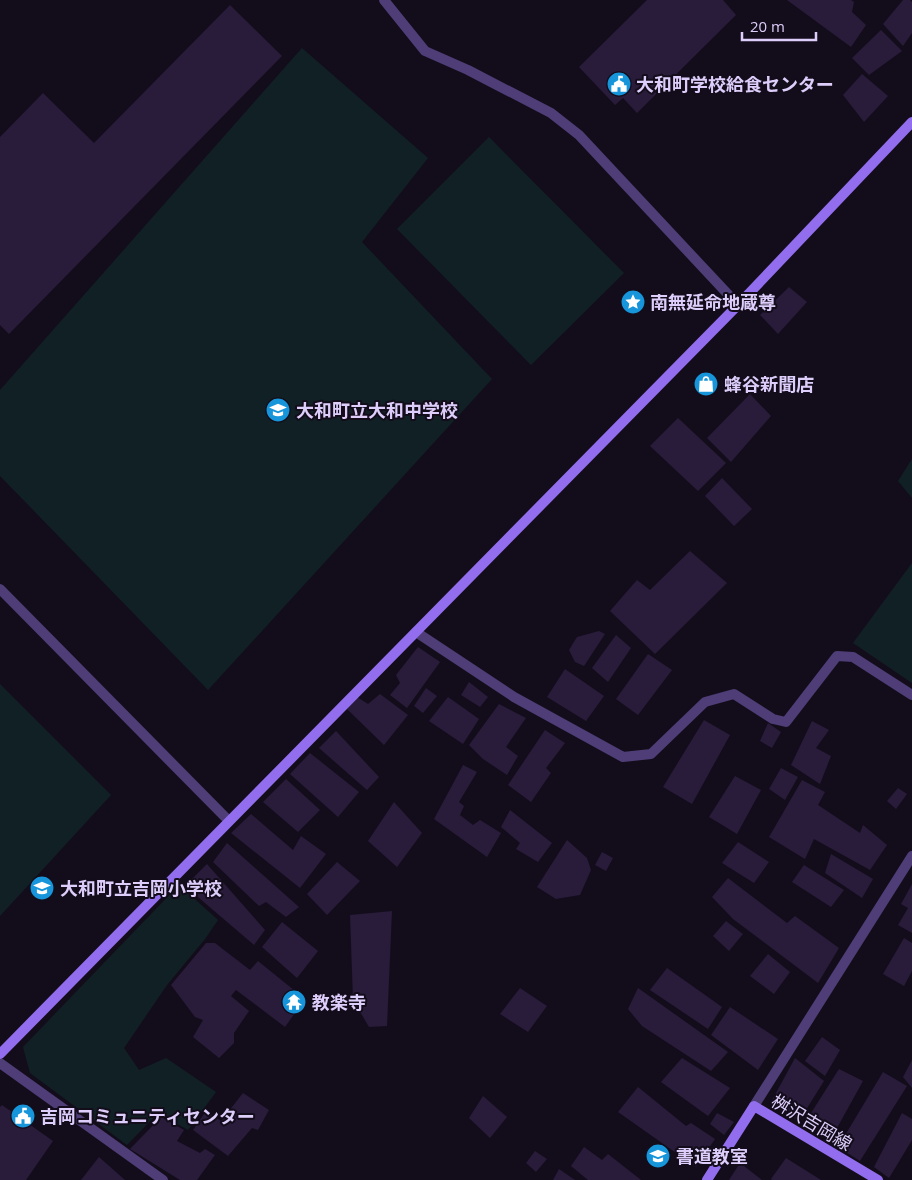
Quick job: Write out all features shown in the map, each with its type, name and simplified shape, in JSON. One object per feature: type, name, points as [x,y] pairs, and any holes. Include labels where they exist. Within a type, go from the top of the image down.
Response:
[{"type":"street","points":[[384,0],[425,51],[468,70],[551,113],[579,135],[738,305]]},
{"type":"street","points":[[0,1054],[738,305],[912,122]]},
{"type":"street","points":[[0,589],[228,822]]},
{"type":"street","points":[[416,632],[514,697],[623,757],[651,754],[705,702],[734,694],[773,719],[786,722],[837,656],[854,657],[912,695]]},
{"type":"street","points":[[754,1106],[912,856]]},
{"type":"street","points":[[0,1062],[162,1180]]},
{"type":"street","name":"桝沢吉岡線","points":[[707,1180],[754,1106],[878,1180]]},
{"type":"shaded area","points":[[302,48],[428,158],[362,242],[492,379],[208,690],[0,476],[0,390]]},
{"type":"shaded area","points":[[489,137],[624,273],[531,365],[397,229]]},
{"type":"shaded area","points":[[912,459],[912,498],[898,481]]},
{"type":"shaded area","points":[[912,563],[912,683],[853,643]]},
{"type":"shaded area","points":[[0,684],[111,795],[0,916]]},
{"type":"shaded area","points":[[179,885],[218,920],[205,939],[167,985],[124,1048],[139,1070],[166,1058],[216,1092],[188,1130],[158,1113],[127,1145],[30,1073],[23,1047]]},
{"type":"building","points":[[647,0],[723,0],[736,15],[637,113],[623,98],[615,105],[579,67]]},
{"type":"building","points":[[787,0],[851,0],[854,2],[852,12],[866,25],[851,47]]},
{"type":"building","points":[[903,0],[910,0],[912,2],[912,33],[903,46],[883,24]]},
{"type":"building","points":[[230,5],[282,56],[9,334],[0,325],[0,137],[43,93],[94,143]]},
{"type":"building","points":[[881,30],[902,51],[869,75],[852,58]]},
{"type":"building","points":[[862,74],[888,96],[864,122],[843,95]]},
{"type":"building","points":[[789,287],[807,302],[778,334],[760,315]]},
{"type":"building","points":[[750,394],[771,416],[731,462],[707,438]]},
{"type":"building","points":[[678,418],[726,463],[698,491],[650,446]]},
{"type":"building","points":[[722,478],[752,509],[734,526],[705,496]]},
{"type":"building","points":[[690,551],[727,583],[655,654],[610,611],[637,580],[650,590]]},
{"type":"building","points":[[599,631],[605,634],[584,666],[575,662],[569,650],[577,637]]},
{"type":"building","points":[[616,635],[631,648],[608,682],[592,668]]},
{"type":"building","points":[[418,647],[440,662],[407,708],[390,695],[400,683],[396,675]]},
{"type":"building","points":[[648,654],[672,670],[638,715],[616,699]]},
{"type":"building","points":[[565,669],[604,696],[586,721],[547,697]]},
{"type":"building","points":[[469,682],[488,697],[480,707],[461,695]]},
{"type":"building","points":[[426,688],[437,696],[423,713],[414,706]]},
{"type":"building","points":[[380,694],[408,715],[384,745],[347,709],[357,697],[368,704]]},
{"type":"building","points":[[448,697],[479,719],[463,744],[429,721]]},
{"type":"building","points":[[499,704],[526,718],[506,747],[518,756],[507,775],[483,759],[469,745]]},
{"type":"building","points":[[704,720],[730,735],[692,804],[663,787]]},
{"type":"building","points":[[812,721],[829,730],[816,748],[831,756],[820,784],[791,765]]},
{"type":"building","points":[[768,723],[781,732],[772,748],[760,741]]},
{"type":"building","points":[[545,730],[565,743],[546,768],[551,773],[531,802],[508,785]]},
{"type":"building","points":[[336,731],[379,777],[367,790],[319,748]]},
{"type":"building","points":[[310,753],[359,792],[338,817],[290,774]]},
{"type":"building","points":[[463,765],[477,772],[459,802],[464,806],[460,815],[473,825],[480,820],[501,833],[487,857],[434,819]]},
{"type":"building","points":[[781,768],[798,777],[785,800],[769,789]]},
{"type":"building","points":[[735,776],[761,790],[737,834],[709,817]]},
{"type":"building","points":[[286,779],[320,810],[298,832],[263,802]]},
{"type":"building","points":[[802,780],[825,792],[818,805],[860,833],[863,825],[887,845],[870,870],[814,839],[805,859],[769,837]]},
{"type":"building","points":[[898,788],[907,794],[896,809],[887,801]]},
{"type":"building","points":[[394,802],[422,833],[397,867],[368,841]]},
{"type":"building","points":[[510,810],[552,843],[538,862],[516,849],[520,843],[501,827]]},
{"type":"building","points":[[251,814],[293,850],[301,836],[326,854],[300,888],[231,833]]},
{"type":"building","points":[[567,840],[587,858],[591,870],[580,895],[556,899],[537,887]]},
{"type":"building","points":[[738,842],[769,862],[754,883],[722,863]]},
{"type":"building","points":[[227,843],[299,907],[286,917],[266,902],[259,906],[213,862]]},
{"type":"building","points":[[602,852],[613,858],[606,871],[595,865]]},
{"type":"building","points":[[831,854],[873,879],[862,898],[825,873]]},
{"type":"building","points":[[337,862],[360,881],[327,915],[307,894]]},
{"type":"building","points":[[207,864],[265,930],[254,945],[185,886]]},
{"type":"building","points":[[804,865],[844,890],[831,907],[792,882]]},
{"type":"building","points":[[728,878],[787,923],[795,916],[839,948],[818,983],[733,919],[712,897]]},
{"type":"building","points":[[912,884],[912,933],[898,925],[908,908],[901,904]]},
{"type":"building","points":[[392,911],[387,1026],[369,1027],[353,1000],[350,915]]},
{"type":"building","points":[[726,921],[743,934],[729,951],[713,936]]},
{"type":"building","points":[[282,922],[318,951],[297,978],[262,947]]},
{"type":"building","points":[[904,938],[912,943],[912,971],[904,986],[883,974]]},
{"type":"building","points":[[206,943],[215,943],[250,970],[258,961],[305,999],[285,1027],[236,990],[231,996],[249,1011],[234,1033],[234,1043],[219,1058],[193,1037],[203,1020],[195,1017],[171,985]]},
{"type":"building","points":[[768,954],[790,972],[774,994],[750,976]]},
{"type":"building","points":[[667,968],[722,1007],[708,1029],[650,990]]},
{"type":"building","points":[[520,988],[547,1006],[528,1032],[500,1014]]},
{"type":"building","points":[[638,988],[728,1052],[711,1071],[642,1026],[628,1009]]},
{"type":"building","points":[[730,1007],[778,1039],[758,1070],[711,1035]]},
{"type":"building","points":[[822,1037],[840,1050],[825,1076],[805,1061]]},
{"type":"building","points":[[682,1058],[730,1088],[708,1116],[661,1082]]},
{"type":"building","points":[[795,1058],[824,1081],[799,1121],[770,1104]]},
{"type":"building","points":[[912,1060],[912,1088],[903,1077]]},
{"type":"building","points":[[839,1069],[863,1081],[837,1128],[811,1113]]},
{"type":"building","points":[[883,1072],[907,1086],[860,1161],[838,1147]]},
{"type":"building","points":[[638,1087],[686,1126],[691,1123],[715,1139],[696,1167],[618,1112]]},
{"type":"building","points":[[243,1093],[269,1110],[258,1130],[252,1128],[228,1156],[193,1130],[206,1111],[221,1121]]},
{"type":"building","points":[[483,1096],[507,1117],[490,1138],[469,1118]]},
{"type":"building","points":[[2,1105],[53,1141],[26,1180],[0,1180],[0,1107]]},
{"type":"building","points":[[717,1113],[734,1122],[724,1135],[710,1124]]},
{"type":"building","points":[[902,1113],[912,1119],[912,1140],[889,1178],[874,1167]]},
{"type":"building","points":[[161,1117],[184,1130],[177,1141],[200,1153],[205,1149],[215,1155],[197,1180],[180,1180],[130,1149]]},
{"type":"building","points":[[584,1147],[602,1160],[608,1154],[641,1180],[588,1180],[571,1166]]},
{"type":"building","points":[[535,1151],[547,1159],[536,1172],[526,1163]]},
{"type":"building","points":[[99,1157],[125,1180],[81,1180]]},
{"type":"building","points":[[786,1158],[821,1180],[772,1180]]},
{"type":"building","points":[[740,1163],[762,1180],[729,1180]]},
{"type":"building","points":[[559,1169],[575,1180],[553,1180]]},
{"type":"place","name":"大和町学校給食センター","points":[[619,84]]},
{"type":"place","name":"南無延命地蔵尊","points":[[633,302]]},
{"type":"place","name":"蜂谷新聞店","points":[[706,384]]},
{"type":"place","name":"大和町立大和中学校","points":[[278,410]]},
{"type":"place","name":"大和町立吉岡小学校","points":[[42,888]]},
{"type":"place","name":"教楽寺","points":[[294,1002]]},
{"type":"place","name":"吉岡コミュニティセンター","points":[[23,1116]]},
{"type":"place","name":"書道教室","points":[[658,1156]]}]
